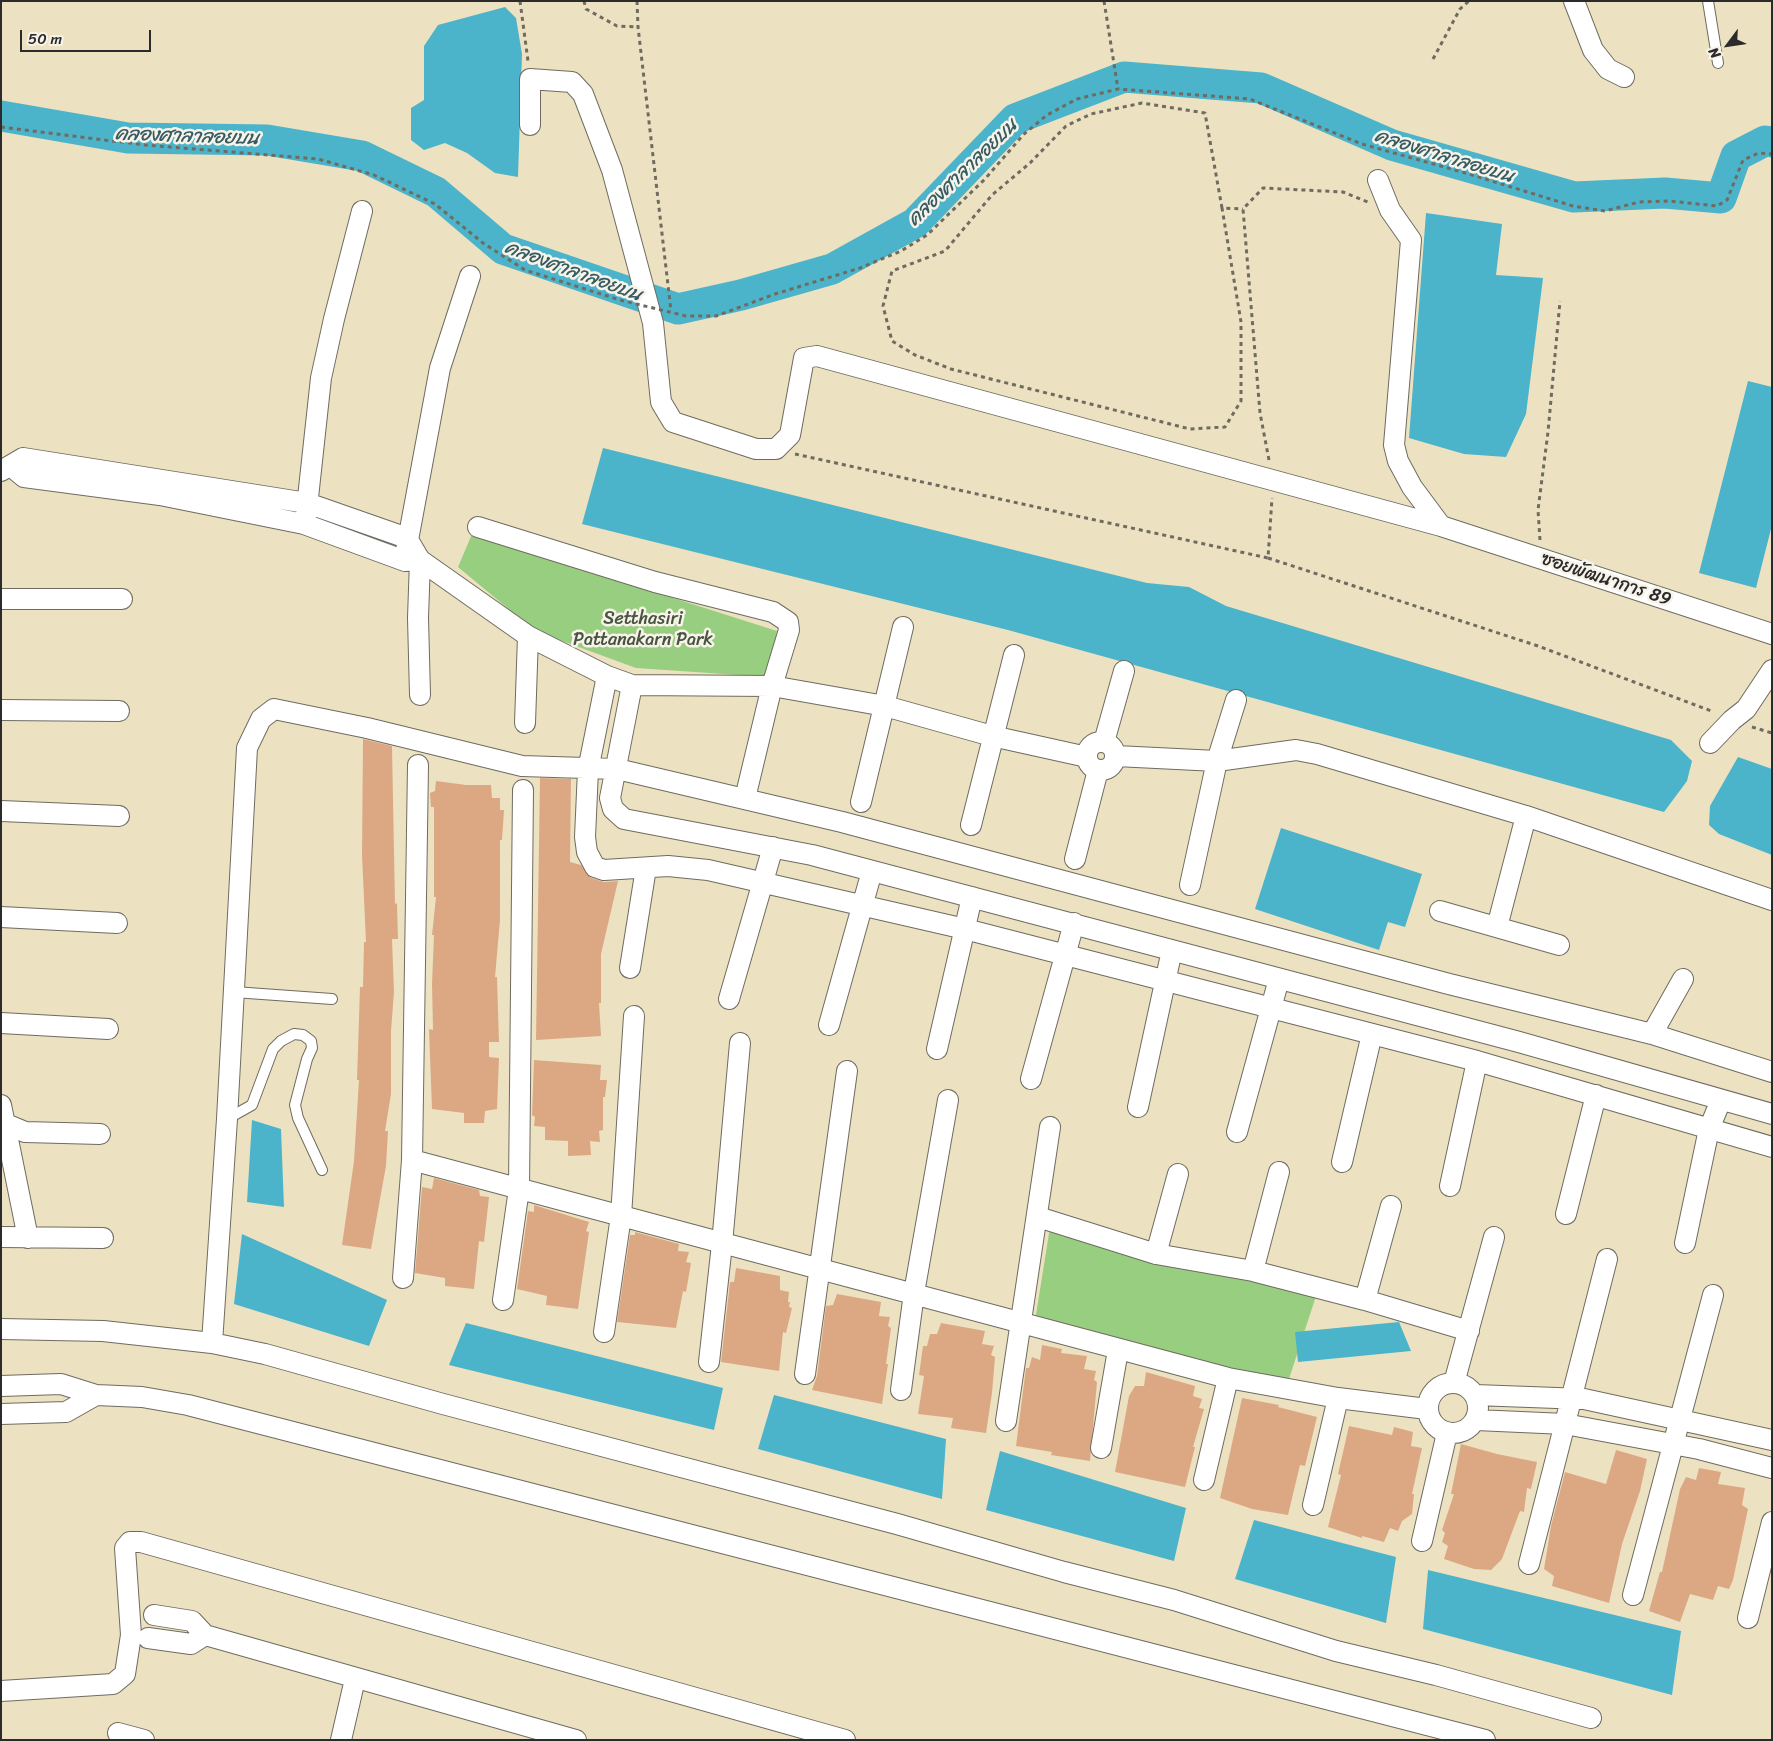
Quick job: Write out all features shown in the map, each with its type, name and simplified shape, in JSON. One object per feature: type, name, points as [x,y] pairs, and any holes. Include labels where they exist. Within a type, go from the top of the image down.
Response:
[{"type":"street","points":[[1574,1],[1593,50],[1608,69],[1624,78]]},
{"type":"street","points":[[530,125],[530,79],[572,82],[583,94],[612,170],[653,324],[661,402],[673,422],[756,449],[776,449]]},
{"type":"street","points":[[1378,180],[1390,210],[1411,240],[1394,445],[1398,461],[1412,487],[1441,526]]},
{"type":"street","points":[[304,524],[321,378],[362,211]]},
{"type":"street","points":[[420,695],[418,618],[413,560],[407,538],[440,368],[470,276]]},
{"type":"street","name":"ซอยพัฒนาการ 89","points":[[776,449],[790,435],[804,358],[816,356],[1441,526],[1772,634]]},
{"type":"street","points":[[7,469],[24,458],[307,503],[407,538]]},
{"type":"street","points":[[7,469],[24,477],[160,495],[304,524],[413,560],[528,636],[607,676],[632,685],[772,686],[885,706],[1093,764]]},
{"type":"street","points":[[478,527],[655,582],[773,612],[788,622],[789,630],[772,686],[747,790]]},
{"type":"street","points":[[1,599],[122,599]]},
{"type":"street","points":[[861,802],[903,627]]},
{"type":"street","points":[[525,723],[528,636]]},
{"type":"street","points":[[971,825],[1014,655]]},
{"type":"street","points":[[1110,749],[1124,670]]},
{"type":"street","points":[[1710,743],[1732,720],[1746,709],[1772,670]]},
{"type":"street","points":[[607,676],[588,770],[585,837],[588,852],[595,867],[604,870],[668,866],[708,870],[763,881],[965,929],[1477,1061],[1772,1147]]},
{"type":"street","points":[[632,685],[610,798],[613,809],[624,819],[773,847],[872,871],[1519,1042],[1772,1114]]},
{"type":"street","points":[[1190,886],[1217,762],[1236,700]]},
{"type":"street","points":[[212,1343],[227,1119],[247,748],[261,719],[274,709],[367,728],[522,766],[588,770],[617,769],[842,822],[1449,984],[1652,1034],[1772,1072]]},
{"type":"street","points":[[1,710],[119,710]]},
{"type":"street","points":[[1075,859],[1093,764],[1092,745],[1110,749],[1217,762],[1296,750],[1526,816],[1772,900]]},
{"type":"street","points":[[403,1278],[412,1160],[418,765]]},
{"type":"street","points":[[503,1300],[519,1189],[523,790]]},
{"type":"street","points":[[1,811],[120,816]]},
{"type":"street","points":[[1497,927],[1526,816]]},
{"type":"street","points":[[729,999],[773,847]]},
{"type":"street","points":[[630,968],[646,868]]},
{"type":"street","points":[[829,1025],[872,871]]},
{"type":"street","points":[[937,1049],[972,897]]},
{"type":"street","points":[[1440,911],[1559,944]]},
{"type":"street","points":[[1,917],[117,923]]},
{"type":"street","points":[[1031,1079],[1074,923]]},
{"type":"street","points":[[1138,1107],[1172,950]]},
{"type":"street","points":[[1237,1132],[1278,979]]},
{"type":"street","points":[[1652,1034],[1683,979]]},
{"type":"street","points":[[604,1332],[621,1216],[634,1016]]},
{"type":"street","points":[[1,1023],[108,1029]]},
{"type":"street","points":[[1342,1162],[1372,1034]]},
{"type":"street","points":[[709,1362],[722,1244],[740,1043]]},
{"type":"street","points":[[1450,1186],[1477,1061]]},
{"type":"street","points":[[805,1374],[821,1271],[847,1071]]},
{"type":"street","points":[[1566,1214],[1596,1096]]},
{"type":"street","points":[[901,1390],[914,1293],[948,1100]]},
{"type":"street","points":[[1685,1243],[1709,1129],[1721,1100]]},
{"type":"street","points":[[2,1116],[25,1132],[100,1134]]},
{"type":"street","points":[[2,1116],[28,1238]]},
{"type":"street","points":[[1006,1421],[1050,1127]]},
{"type":"street","points":[[412,1160],[821,1271],[914,1293],[1118,1350],[1228,1378],[1338,1398],[1427,1409]]},
{"type":"street","points":[[1253,1272],[1279,1172]]},
{"type":"street","points":[[1156,1254],[1178,1174]]},
{"type":"street","points":[[1365,1300],[1391,1206]]},
{"type":"street","points":[[1038,1217],[1156,1254],[1253,1272],[1365,1300],[1469,1331]]},
{"type":"street","points":[[1454,1383],[1494,1236]]},
{"type":"street","points":[[1,1237],[103,1238]]},
{"type":"street","points":[[1529,1564],[1607,1259]]},
{"type":"street","points":[[1633,1595],[1713,1295]]},
{"type":"street","points":[[1,1330],[103,1331],[212,1343],[265,1354],[443,1404],[897,1524],[1064,1572],[1174,1600],[1336,1650],[1436,1675],[1591,1718]]},
{"type":"street","points":[[1101,1448],[1118,1350]]},
{"type":"street","points":[[1204,1480],[1228,1378]]},
{"type":"street","points":[[1454,1383],[1470,1389],[1475,1395],[1478,1403],[1476,1420],[1464,1432],[1447,1433],[1433,1424],[1427,1409],[1432,1393],[1438,1387],[1454,1383]]},
{"type":"street","points":[[1,1386],[61,1384],[96,1395],[142,1397],[188,1405],[1485,1740]]},
{"type":"street","points":[[1,1414],[66,1412],[96,1395]]},
{"type":"street","points":[[1475,1395],[1584,1399],[1772,1440]]},
{"type":"street","points":[[1313,1505],[1338,1398]]},
{"type":"street","points":[[1476,1420],[1565,1424],[1699,1449],[1772,1468]]},
{"type":"street","points":[[1422,1541],[1447,1433]]},
{"type":"street","points":[[1748,1618],[1772,1522]]},
{"type":"street","points":[[1,1692],[113,1684],[125,1674],[140,1637],[143,1613],[125,1548],[130,1542],[141,1542],[845,1740]]},
{"type":"street","points":[[143,1613],[192,1621],[205,1635],[576,1740]]},
{"type":"street","points":[[140,1637],[191,1644],[205,1635]]},
{"type":"street","points":[[341,1740],[355,1679]]},
{"type":"street","points":[[118,1732],[144,1740]]},
{"type":"lane","points":[[1708,1],[1718,63]]},
{"type":"lane","points":[[234,992],[332,999]]},
{"type":"lane","points":[[227,1119],[252,1105],[272,1049],[281,1040],[294,1034],[304,1035],[311,1041],[312,1048],[304,1068],[295,1105],[298,1118],[322,1170]]},
{"type":"path","points":[[520,1],[530,79]]},
{"type":"path","points":[[584,1],[586,9],[617,26],[638,27]]},
{"type":"path","points":[[637,1],[638,27],[671,311]]},
{"type":"path","points":[[1104,1],[1118,88]]},
{"type":"path","points":[[1433,59],[1460,9],[1468,1]]},
{"type":"path","points":[[1,127],[145,145],[318,159],[374,175],[435,204],[483,243],[525,270],[648,308],[686,316],[716,316],[775,294],[860,268],[901,251],[927,235],[985,179],[1024,134],[1047,115],[1076,99],[1118,88],[1250,99],[1362,144],[1573,206],[1605,211],[1649,202],[1669,201],[1717,206],[1727,200],[1743,160],[1759,153],[1772,154]]},
{"type":"path","points":[[1142,103],[1205,113],[1222,208],[1241,322],[1241,401],[1225,427],[1190,429],[960,372],[915,354],[892,341],[883,306],[892,271],[945,251],[992,195],[1030,162],[1066,126],[1091,114],[1142,103]]},
{"type":"path","points":[[1268,558],[1273,480],[1260,413],[1243,209],[1263,188],[1343,192],[1390,210]]},
{"type":"path","points":[[1222,208],[1243,209]]},
{"type":"path","points":[[1541,558],[1538,510],[1548,432],[1560,301]]},
{"type":"path","points":[[776,449],[1268,558],[1538,646],[1732,720]]},
{"type":"green space","name":"Setthasiri Pattanakarn Park","points":[[472,534],[777,631],[768,677],[636,668],[535,631],[458,567]]},
{"type":"green space","points":[[1051,1221],[1317,1293],[1286,1388],[1034,1327]]},
{"type":"water","points":[[505,7],[516,18],[522,54],[518,177],[495,173],[467,153],[445,143],[424,150],[411,140],[411,108],[424,100],[424,46],[438,25]]},
{"type":"water","points":[[1426,213],[1502,224],[1496,275],[1543,278],[1526,414],[1506,457],[1464,454],[1409,438]]},
{"type":"water","points":[[1748,381],[1772,387],[1772,525],[1756,588],[1699,573]]},
{"type":"water","points":[[603,448],[1147,583],[1189,587],[1226,606],[1671,740],[1692,761],[1687,781],[1664,812],[1008,630],[582,524]]},
{"type":"water","points":[[1738,757],[1772,769],[1772,855],[1719,834],[1709,825],[1710,806]]},
{"type":"water","points":[[1281,828],[1422,874],[1405,927],[1388,922],[1379,950],[1255,909]]},
{"type":"water","points":[[252,1120],[281,1129],[284,1207],[247,1202]]},
{"type":"water","points":[[242,1234],[387,1300],[369,1346],[234,1304]]},
{"type":"water","points":[[1399,1322],[1411,1351],[1298,1362],[1295,1332]]},
{"type":"water","points":[[466,1323],[723,1388],[714,1430],[449,1365]]},
{"type":"water","points":[[774,1395],[946,1439],[942,1499],[758,1449]]},
{"type":"water","points":[[1000,1451],[1186,1508],[1174,1561],[986,1510]]},
{"type":"water","points":[[1254,1520],[1396,1557],[1386,1623],[1235,1579]]},
{"type":"water","points":[[1428,1570],[1681,1631],[1672,1695],[1423,1629]]},
{"type":"building","points":[[363,739],[392,746],[395,904],[397,903],[398,939],[392,939],[394,992],[391,1031],[391,1094],[385,1131],[388,1131],[386,1166],[371,1249],[342,1245],[354,1161],[359,1080],[357,1080],[360,987],[363,987],[364,942],[366,942],[362,855]]},
{"type":"building","points":[[540,778],[571,779],[570,862],[581,865],[591,878],[604,882],[618,881],[601,954],[601,1003],[599,1003],[601,1036],[536,1040]]},
{"type":"building","points":[[436,781],[466,785],[491,785],[492,798],[500,798],[500,810],[504,810],[502,840],[500,840],[500,920],[495,977],[497,977],[499,1042],[489,1042],[489,1057],[499,1058],[497,1109],[485,1111],[484,1123],[464,1123],[464,1113],[432,1109],[429,1029],[433,1030],[434,935],[432,935],[436,897],[434,897],[434,807],[431,807],[430,793],[435,791]]},
{"type":"building","points":[[534,1060],[601,1065],[600,1080],[607,1080],[605,1097],[603,1097],[603,1130],[599,1131],[600,1142],[590,1141],[591,1155],[568,1156],[568,1141],[545,1140],[545,1127],[534,1126],[535,1117],[532,1115]]},
{"type":"building","points":[[434,1178],[479,1190],[480,1196],[489,1197],[484,1242],[479,1241],[474,1289],[445,1286],[445,1278],[415,1273],[422,1187],[432,1189]]},
{"type":"building","points":[[534,1205],[589,1222],[586,1231],[589,1232],[578,1309],[546,1305],[547,1296],[517,1289],[528,1211],[534,1212]]},
{"type":"building","points":[[635,1232],[679,1244],[678,1251],[689,1252],[686,1262],[691,1263],[686,1292],[683,1291],[676,1328],[617,1322],[630,1235],[635,1235]]},
{"type":"building","points":[[736,1268],[780,1276],[780,1290],[789,1292],[788,1302],[790,1302],[789,1307],[792,1308],[786,1333],[783,1332],[779,1371],[721,1362],[730,1282],[734,1282]]},
{"type":"building","points":[[837,1294],[881,1302],[879,1316],[890,1317],[888,1326],[891,1328],[886,1364],[888,1364],[882,1404],[812,1390],[817,1376],[826,1306],[833,1305]]},
{"type":"building","points":[[941,1323],[985,1331],[982,1344],[994,1346],[991,1355],[995,1357],[992,1393],[986,1433],[951,1428],[953,1418],[918,1414],[924,1376],[919,1375],[923,1346],[927,1346],[930,1334],[937,1334]]},
{"type":"building","points":[[1042,1345],[1062,1349],[1061,1353],[1087,1356],[1084,1369],[1096,1371],[1094,1380],[1097,1382],[1090,1461],[1051,1455],[1052,1452],[1016,1446],[1026,1368],[1029,1368],[1032,1357],[1040,1360]]},
{"type":"building","points":[[1146,1372],[1195,1386],[1193,1396],[1202,1399],[1199,1408],[1204,1409],[1193,1447],[1195,1447],[1185,1487],[1115,1472],[1129,1396],[1135,1386],[1144,1386]]},
{"type":"building","points":[[1242,1398],[1279,1405],[1278,1407],[1317,1417],[1305,1466],[1300,1465],[1288,1515],[1252,1509],[1220,1498]]},
{"type":"building","points":[[1349,1426],[1392,1435],[1394,1427],[1413,1432],[1411,1446],[1422,1448],[1412,1494],[1414,1494],[1412,1514],[1402,1521],[1398,1531],[1390,1528],[1384,1542],[1362,1536],[1362,1538],[1328,1527],[1341,1475],[1338,1474]]},
{"type":"building","points":[[1461,1444],[1537,1462],[1531,1489],[1527,1488],[1524,1512],[1520,1511],[1502,1559],[1491,1570],[1474,1569],[1444,1559],[1448,1546],[1442,1542],[1445,1533],[1442,1530],[1454,1494],[1451,1494]]},
{"type":"building","points":[[1616,1450],[1647,1459],[1640,1491],[1622,1544],[1609,1603],[1552,1586],[1554,1576],[1544,1569],[1551,1526],[1565,1472],[1606,1484]]},
{"type":"building","points":[[1699,1468],[1721,1472],[1718,1484],[1745,1488],[1742,1505],[1748,1509],[1733,1580],[1729,1589],[1718,1586],[1713,1600],[1690,1594],[1680,1622],[1649,1611],[1660,1572],[1662,1572],[1680,1489],[1686,1477],[1696,1480]]},
{"type":"waterway","name":"คลองศาลาลอยบน","points":[[1,116],[128,138],[267,140],[362,156],[436,192],[503,249],[678,309],[741,295],[832,269],[915,223],[1015,119],[1124,77],[1261,88],[1392,145],[1574,197],[1665,193],[1721,198],[1736,156],[1765,141],[1772,142]]}]
